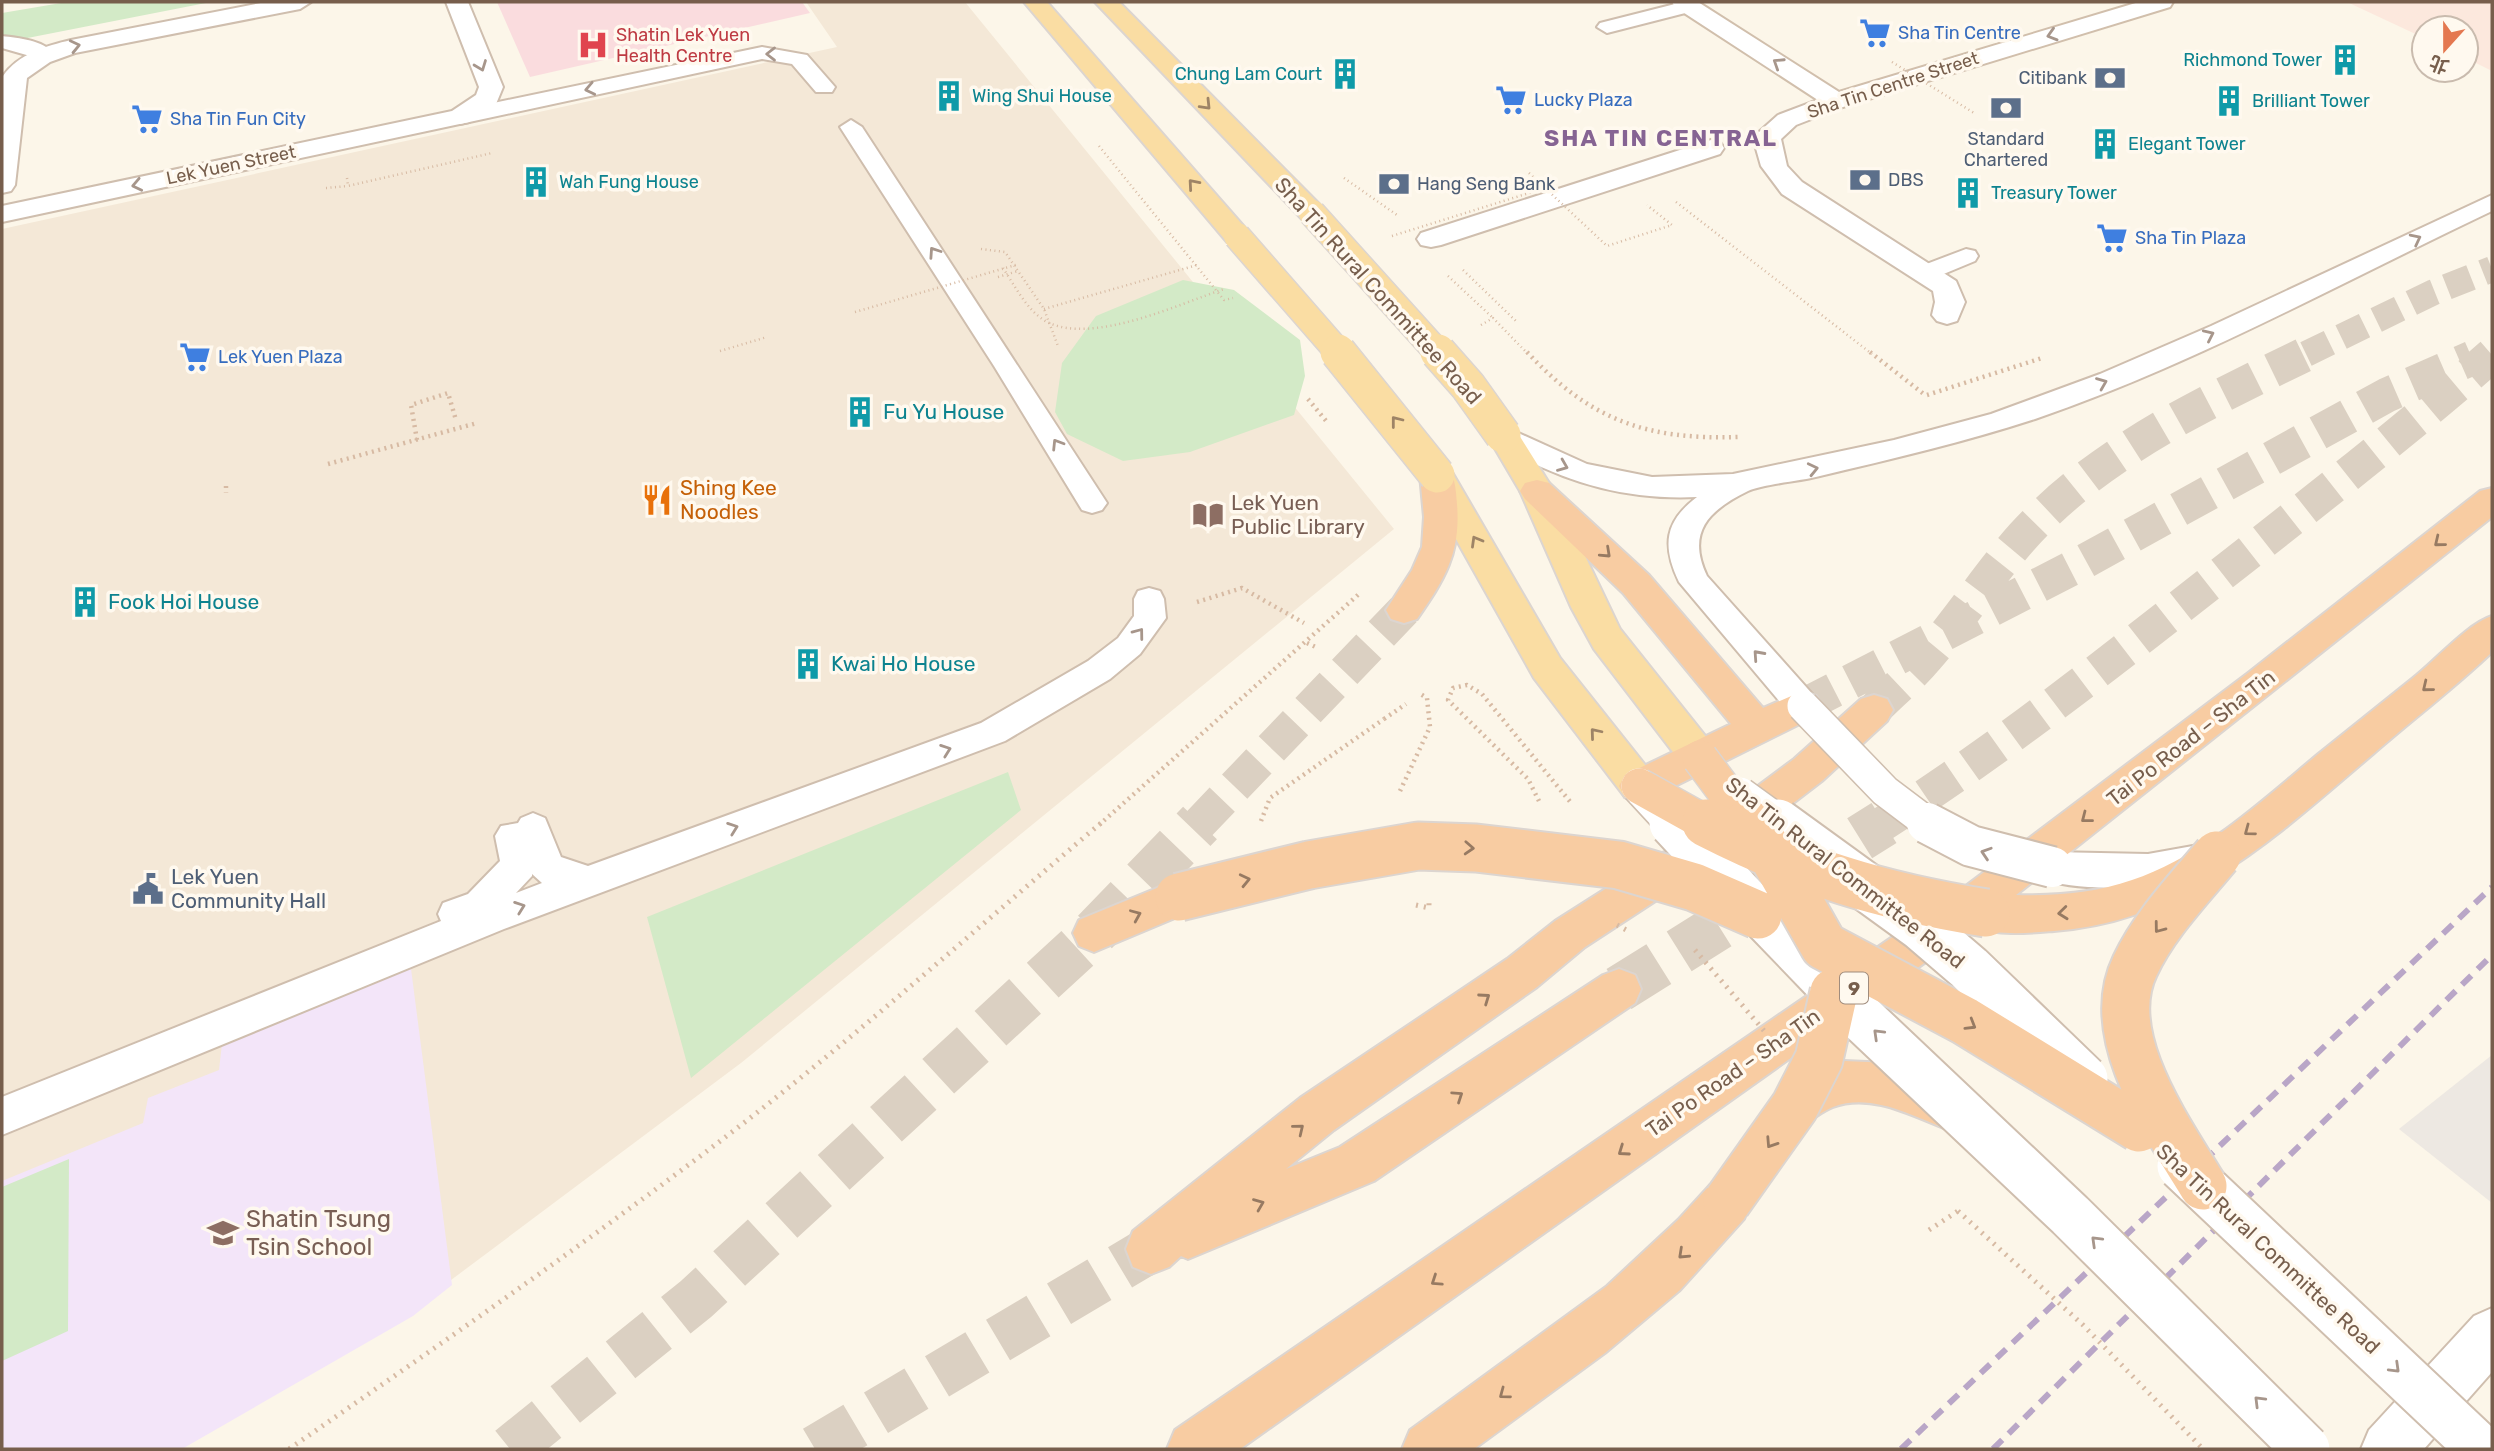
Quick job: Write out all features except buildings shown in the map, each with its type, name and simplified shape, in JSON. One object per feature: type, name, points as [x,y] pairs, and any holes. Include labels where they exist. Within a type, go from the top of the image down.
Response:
[{"type":"highway","points":[[1404,610],[1432,570],[1443,533],[1437,475]]},
{"type":"highway","points":[[1537,491],[1609,555],[1636,584],[1758,729]]},
{"type":"highway","name":"Tai Po Road – Sha Tin","points":[[1194,1449],[1970,907],[2261,683],[2492,499]]},
{"type":"highway","points":[[1639,786],[1694,818],[1773,856],[1877,892],[1986,913],[2039,916],[2089,911],[2141,896],[2217,855],[2281,807],[2492,630]]},
{"type":"highway","points":[[1639,786],[1803,706]]},
{"type":"highway","points":[[1619,989],[1357,1164],[1151,1249],[1317,1114],[1522,973],[1570,934],[1716,840],[1808,770],[1874,710]]},
{"type":"highway","points":[[1429,1449],[1652,1284],[1697,1241],[1762,1156],[1795,1106],[1819,1059],[1835,992],[1824,946],[1773,856],[1700,758]]},
{"type":"highway","points":[[1094,933],[1179,897],[1227,884],[1418,846],[1476,848],[1619,865],[1694,887],[1824,946],[1965,1021],[2138,1128]]},
{"type":"highway","points":[[2203,1186],[2159,1112],[2125,1022],[2128,983],[2154,933],[2217,855]]},
{"type":"highway","points":[[1795,1106],[1826,1086],[1864,1082],[1911,1089],[1957,1112]]},
{"type":"main road","points":[[1035,2],[1366,384],[1437,475],[1546,668],[1639,786]]},
{"type":"main road","name":"Sha Tin Rural Committee Road","points":[[1106,2],[1312,214],[1468,386],[1503,435],[1537,491],[1589,607],[1607,639],[1700,758]]},
{"type":"street","points":[[2,186],[15,76],[44,54],[300,2]]},
{"type":"street","name":"Lek Yuen Street","points":[[2,214],[460,117],[487,99],[491,87],[458,2]]},
{"type":"street","name":"Sha Tin Centre Street","points":[[1947,315],[1950,302],[1946,287],[1792,188],[1774,170],[1767,149],[1768,137],[1787,120],[1836,101],[2125,7],[2162,2]]},
{"type":"street","points":[[1687,4],[1836,101]]},
{"type":"street","points":[[1431,239],[1711,148]]},
{"type":"street","name":"Sha Tin Rural Committee Road","points":[[1700,758],[1772,820],[1877,892],[1969,968],[2481,1449]]},
{"type":"street","points":[[1639,786],[1758,915],[1835,992],[1957,1112],[2070,1215],[2306,1449]]},
{"type":"street","points":[[2388,1449],[2492,1334]]},
{"type":"lane","points":[[1607,27],[1687,4]]},
{"type":"lane","points":[[2,42],[20,44],[44,54]]},
{"type":"lane","name":"Lek Yuen Street","points":[[460,117],[740,56],[788,54],[807,61],[824,87]]},
{"type":"lane","points":[[851,127],[987,333],[1092,503]]},
{"type":"lane","points":[[1503,435],[1543,458],[1584,474],[1624,484],[1691,489],[1746,482],[1881,453],[2016,416],[2147,364],[2492,202]]},
{"type":"lane","points":[[1926,273],[1966,256]]},
{"type":"lane","points":[[1746,482],[1706,503],[1687,521],[1682,540],[1682,560],[1694,582],[1803,706],[1894,802],[1926,825],[1968,847],[2005,859],[2096,871],[2177,866],[2217,855]]},
{"type":"lane","points":[[2,1116],[491,918],[993,732],[1099,670],[1129,646],[1149,609]]},
{"type":"lane","points":[[2,1094],[481,905],[519,865],[523,832],[539,857],[558,876],[589,882]]},
{"type":"path","points":[[1892,62],[1973,113]]},
{"type":"path","points":[[1095,140],[1224,300]]},
{"type":"path","points":[[1636,171],[1926,395]]},
{"type":"path","points":[[1529,173],[1607,246],[1672,225],[1647,205]]},
{"type":"path","points":[[973,248],[1005,252],[1044,309],[1058,346]]},
{"type":"path","points":[[855,312],[1019,264]]},
{"type":"path","points":[[1044,309],[1196,266]]},
{"type":"path","points":[[997,277],[1018,271]]},
{"type":"path","points":[[720,351],[766,337]]},
{"type":"path","points":[[1305,388],[1311,403],[1328,423]]},
{"type":"path","points":[[418,440],[411,404],[448,393],[456,420]]},
{"type":"path","points":[[328,464],[477,423]]},
{"type":"path","points":[[226,486],[226,493]]},
{"type":"path","points":[[289,1449],[466,1328],[722,1139],[883,1008],[1307,643],[1369,584]]},
{"type":"path","points":[[1149,609],[1242,588],[1304,623]]},
{"type":"path","points":[[1307,643],[1318,648]]},
{"type":"path","points":[[1536,809],[1539,802],[1537,792],[1528,779],[1448,700],[1450,691],[1456,685],[1465,684],[1482,694],[1573,805]]},
{"type":"path","points":[[1267,828],[1261,816],[1270,798],[1406,704]]},
{"type":"path","points":[[1686,940],[1766,1029]]},
{"type":"path","points":[[1929,1230],[1958,1211],[2083,1325],[2203,1449]]},
{"type":"shaded area","name":"Shatin Lek Yuen Health Centre","points":[[497,2],[802,2],[810,13],[530,77]]},
{"type":"shaded area","points":[[806,2],[965,2],[1394,529],[741,1063],[431,1295],[2,1449],[2,229],[837,47]]},
{"type":"shaded area","points":[[2347,2],[2492,2],[2492,71],[2480,65],[2480,14],[2410,14],[2410,31]]},
{"type":"shaded area","name":"Shatin Tsung Tsin School","points":[[410,961],[452,1285],[413,1316],[182,1449],[2,1449],[2,1181],[143,1123],[148,1098],[219,1070],[223,1035]]},
{"type":"shaded area","points":[[2492,1055],[2492,1203],[2399,1129]]},
{"type":"green space","points":[[67,2],[211,2],[2,43],[2,13]]},
{"type":"green space","points":[[1183,280],[1234,290],[1300,340],[1305,376],[1294,415],[1190,452],[1123,461],[1067,434],[1055,412],[1062,363],[1096,316]]},
{"type":"green space","points":[[1008,772],[1021,810],[691,1078],[647,917]]},
{"type":"green space","points":[[69,1159],[68,1331],[2,1361],[2,1187]]},
{"type":"tunnel","points":[[2306,354],[2434,292],[2492,269]]},
{"type":"tunnel","points":[[1948,632],[2023,536],[2086,478],[2121,453],[2195,409],[2310,352]]},
{"type":"tunnel","points":[[1881,825],[1968,767],[2095,673],[2357,467],[2492,355]]},
{"type":"tunnel","points":[[1948,632],[2076,566],[2387,395],[2472,358]]},
{"type":"tunnel","points":[[1198,825],[1404,610]]},
{"type":"tunnel","points":[[1803,706],[1948,632]]},
{"type":"tunnel","points":[[1874,710],[1948,632]]},
{"type":"tunnel","points":[[510,1449],[696,1299],[1094,933],[1200,823]]},
{"type":"tunnel","points":[[1619,989],[1884,823]]},
{"type":"tunnel","points":[[815,1449],[1151,1249]]},
{"type":"railway","points":[[1901,1449],[2492,887]]},
{"type":"railway","points":[[1993,1449],[2492,955]]},
{"type":"place","name":"Sha Tin Centre","points":[[1875,33]]},
{"type":"place","name":"Shatin Lek Yuen Health Centre","points":[[593,45]]},
{"type":"place","name":"Richmond Tower","points":[[2345,60]]},
{"type":"place","name":"Chung Lam Court","points":[[1345,74]]},
{"type":"place","name":"Citibank","points":[[2110,78]]},
{"type":"place","name":"Wing Shui House","points":[[949,96]]},
{"type":"place","name":"Lucky Plaza","points":[[1511,100]]},
{"type":"place","name":"Brilliant Tower","points":[[2229,101]]},
{"type":"place","name":"Standard Chartered","points":[[2006,108]]},
{"type":"place","name":"Sha Tin Fun City","points":[[147,119]]},
{"type":"place","name":"Elegant Tower","points":[[2105,144]]},
{"type":"place","name":"DBS","points":[[1865,180]]},
{"type":"place","name":"Wah Fung House","points":[[536,182]]},
{"type":"place","name":"Hang Seng Bank","points":[[1394,184]]},
{"type":"place","name":"Treasury Tower","points":[[1968,193]]},
{"type":"place","name":"Sha Tin Plaza","points":[[2112,238]]},
{"type":"place","name":"Lek Yuen Plaza","points":[[195,357]]},
{"type":"place","name":"Fu Yu House","points":[[860,412]]},
{"type":"place","name":"Shing Kee Noodles","points":[[657,500]]},
{"type":"place","name":"Lek Yuen Public Library","points":[[1208,515]]},
{"type":"place","name":"Fook Hoi House","points":[[85,602]]},
{"type":"place","name":"Kwai Ho House","points":[[808,664]]},
{"type":"place","name":"Lek Yuen Community Hall","points":[[148,889]]},
{"type":"place","name":"Shatin Tsung Tsin School","points":[[223,1233]]},
{"type":"district","name":"SHA TIN CENTRAL","points":[[1661,138]]}]
